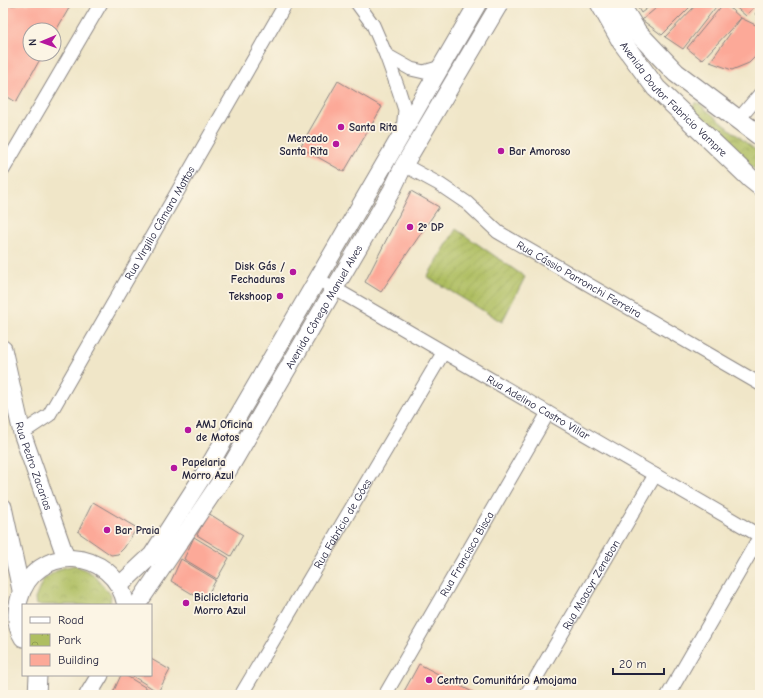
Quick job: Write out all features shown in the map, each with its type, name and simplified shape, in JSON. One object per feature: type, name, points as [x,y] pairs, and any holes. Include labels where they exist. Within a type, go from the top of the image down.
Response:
[{"type":"main road","name":"Avenida Doutor Fabricio Vampre","points":[[600,3],[622,42],[656,88],[760,186]]},
{"type":"main road","name":"Avenida Doutor Fabricio Vampre","points":[[619,3],[637,32],[676,73],[760,136]]},
{"type":"street","points":[[3,170],[101,3]]},
{"type":"street","name":"Rua Virgilio Câmara Mattos","points":[[22,433],[49,415],[286,3]]},
{"type":"street","points":[[357,3],[373,25],[399,90],[405,110],[403,132]]},
{"type":"street","name":"Avenida Cônego Manuel Alves","points":[[119,586],[152,555],[206,471],[478,3]]},
{"type":"street","name":"Avenida Cônego Manuel Alves","points":[[138,604],[229,468],[392,190],[404,165],[500,3]]},
{"type":"street","points":[[386,55],[411,69],[424,72],[441,67]]},
{"type":"street","points":[[739,119],[760,94]]},
{"type":"street","name":"Rua Cássio Parronchi Ferreira","points":[[404,165],[439,184],[466,203],[498,232],[760,384]]},
{"type":"street","name":"Rua Adelino Castro Villar","points":[[318,279],[760,536]]},
{"type":"street","name":"Rua Pedro Zacarias","points":[[3,349],[22,433],[66,558]]},
{"type":"street","name":"Rua Fabrício de Góes","points":[[241,695],[443,353]]},
{"type":"street","name":"Rua Francisco Bisca","points":[[385,695],[548,413]]},
{"type":"street","name":"Rua Moacyr Zenebon","points":[[526,695],[655,476]]},
{"type":"street","points":[[3,507],[21,590]]},
{"type":"street","points":[[668,695],[760,536]]},
{"type":"street","points":[[22,636],[18,627],[17,608],[21,590],[32,575],[48,564],[66,558],[82,559],[96,564],[110,574],[119,586],[126,604]]},
{"type":"street","points":[[37,695],[38,676]]},
{"type":"street","points":[[88,695],[99,676]]},
{"type":"green space","points":[[697,102],[760,154],[760,174],[687,111]]},
{"type":"green space","points":[[456,229],[525,277],[502,322],[427,277]]},
{"type":"green space","points":[[75,565],[93,574],[111,595],[110,604],[36,604],[35,599],[43,580],[59,569]]},
{"type":"building","points":[[36,3],[72,3],[61,22],[22,22],[22,62],[38,62],[16,102],[3,94],[3,6]]},
{"type":"building","points":[[635,3],[654,3],[641,13]]},
{"type":"building","points":[[662,3],[694,3],[662,35],[642,20]]},
{"type":"building","points":[[698,3],[719,3],[683,49],[665,37]]},
{"type":"building","points":[[724,3],[741,18],[702,60],[687,48]]},
{"type":"building","points":[[731,3],[758,3],[746,16]]},
{"type":"building","points":[[760,8],[760,19],[755,14]]},
{"type":"building","points":[[741,18],[760,27],[760,52],[749,63],[732,70],[710,62]]},
{"type":"building","name":"Santa Rita","points":[[338,81],[382,107],[344,172],[300,147]]},
{"type":"building","points":[[411,191],[439,207],[381,292],[365,282]]},
{"type":"building","name":"Bar Praia","points":[[93,502],[137,528],[124,548],[118,554],[111,555],[78,532]]},
{"type":"building","points":[[208,513],[243,535],[231,556],[197,535]]},
{"type":"building","points":[[194,537],[229,558],[217,579],[184,559]]},
{"type":"building","points":[[181,559],[216,580],[204,601],[171,581]]},
{"type":"building","points":[[152,660],[170,670],[158,692],[133,676],[152,676]]},
{"type":"building","name":"Centro Comunitário Amojama","points":[[419,664],[478,695],[402,695]]},
{"type":"building","points":[[121,676],[127,676],[158,695],[112,695]]},
{"type":"place","name":"Santa Rita","points":[[341,127]]},
{"type":"place","name":"Mercado Santa Rita","points":[[336,144]]},
{"type":"place","name":"Bar Amoroso","points":[[501,151]]},
{"type":"place","name":"2º DP","points":[[410,227]]},
{"type":"place","name":"Disk Gás / Fechaduras","points":[[293,272]]},
{"type":"place","name":"Tekshoop","points":[[280,296]]},
{"type":"place","name":"AMJ Oficina de Motos","points":[[188,430]]},
{"type":"place","name":"Papelaria Morro Azul","points":[[174,468]]},
{"type":"place","name":"Bar Praia","points":[[107,530]]},
{"type":"place","name":"Biclicletaria Morro Azul","points":[[186,603]]},
{"type":"place","name":"Centro Comunitário Amojama","points":[[429,680]]}]
